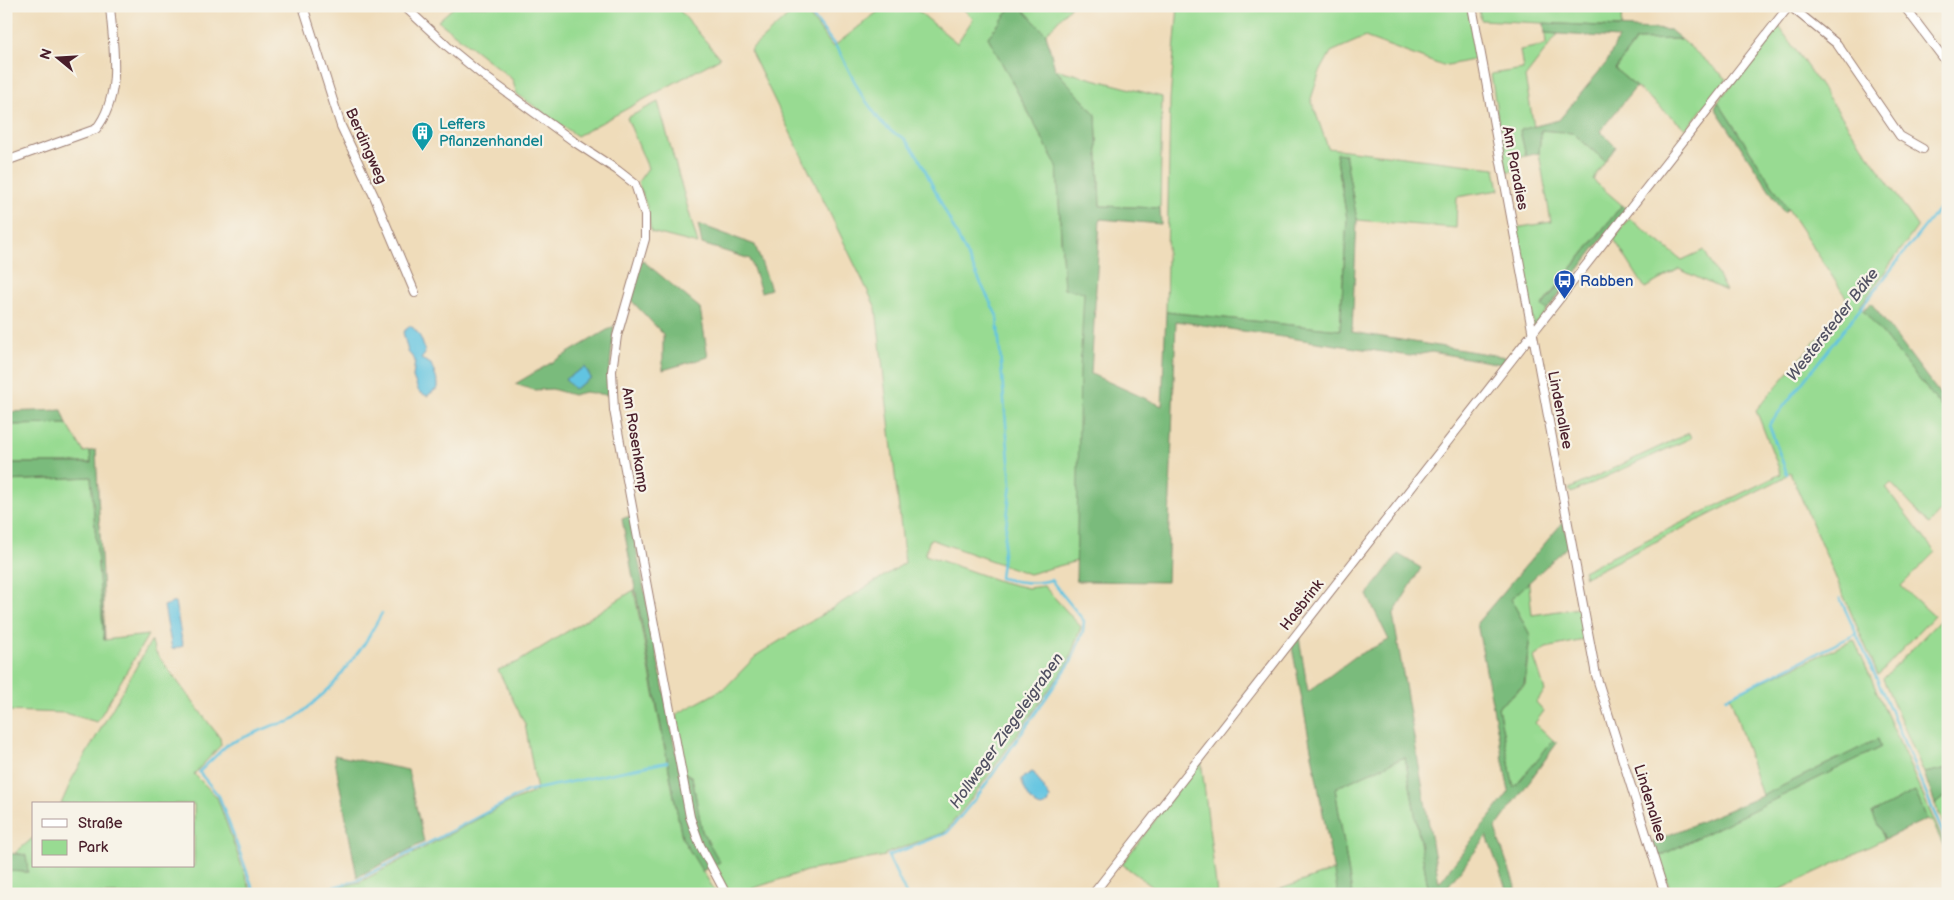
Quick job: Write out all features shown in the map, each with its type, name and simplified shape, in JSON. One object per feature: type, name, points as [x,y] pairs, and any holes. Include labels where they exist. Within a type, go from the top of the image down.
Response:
[{"type":"street","points":[[6,161],[96,129],[102,121],[109,107],[114,77],[110,6]]},
{"type":"street","name":"Berdingweg","points":[[303,6],[341,126],[374,196],[415,293]]},
{"type":"street","name":"Am Rosenkamp","points":[[404,6],[447,46],[576,143],[635,184],[639,194],[645,214],[645,240],[617,336],[612,371],[614,410],[690,816],[700,845],[726,894]]},
{"type":"street","name":"Am Paradies","points":[[1472,6],[1532,334]]},
{"type":"street","points":[[1532,334],[1790,6],[1837,44],[1900,136],[1923,149]]},
{"type":"street","points":[[1904,6],[1948,64]]},
{"type":"street","name":"Hasbrink","points":[[1093,894],[1532,334]]},
{"type":"street","name":"Lindenallee","points":[[1532,334],[1596,676],[1665,894]]},
{"type":"green space","points":[[455,6],[676,6],[720,58],[577,136],[517,94],[512,79],[438,21]]},
{"type":"green space","points":[[799,6],[802,6],[833,47],[885,6],[912,6],[957,43],[973,19],[960,6],[1013,6],[988,37],[1057,166],[1064,289],[1084,291],[1077,561],[1029,574],[930,539],[925,555],[1002,582],[1028,588],[1044,586],[1081,627],[1068,663],[975,794],[945,832],[885,854],[885,856],[806,871],[731,894],[713,865],[719,862],[702,831],[692,777],[684,772],[677,714],[725,688],[757,655],[905,563],[876,308],[750,50]]},
{"type":"green space","points":[[1013,6],[1020,6],[1046,34],[1055,69],[1096,115],[1100,206],[1160,208],[1161,224],[1100,219],[1091,374],[1162,406],[1166,312],[1340,330],[1347,219],[1336,153],[1345,154],[1357,220],[1352,332],[1506,357],[1501,364],[1432,352],[1410,356],[1176,321],[1167,582],[1076,581],[1080,369],[1084,292],[1064,289],[1057,166],[988,37]]},
{"type":"green space","points":[[1020,6],[1071,6],[1046,34]]},
{"type":"green space","points":[[1178,6],[1468,6],[1477,59],[1443,66],[1365,37],[1331,52],[1319,74],[1311,99],[1328,148],[1495,168],[1499,190],[1457,197],[1456,228],[1357,220],[1345,154],[1336,154],[1347,219],[1340,330],[1166,312],[1170,99]]},
{"type":"green space","points":[[1478,6],[1622,6],[1621,27],[1481,20]]},
{"type":"green space","points":[[1544,23],[1670,30],[1681,39],[1636,40],[1615,69],[1636,87],[1600,131],[1616,147],[1605,161],[1573,133],[1541,130],[1539,153],[1526,156],[1520,130],[1559,120],[1607,62],[1618,38],[1545,33]]},
{"type":"green space","points":[[1778,25],[1918,226],[1860,306],[1948,415],[1948,517],[1941,511],[1929,524],[1891,483],[1886,488],[1935,552],[1901,586],[1934,616],[1878,675],[1790,472],[1783,478],[1585,577],[1583,571],[1781,474],[1756,410],[1849,302],[1718,102]]},
{"type":"green space","points":[[1545,33],[1558,34],[1525,77],[1534,127],[1520,131],[1526,156],[1514,158],[1516,170],[1506,172],[1491,74],[1523,69],[1520,50],[1546,45]]},
{"type":"green space","points":[[1681,39],[1727,79],[1686,129],[1615,69],[1636,40]]},
{"type":"green space","points":[[1055,69],[1162,97],[1160,208],[1100,206],[1096,115]]},
{"type":"green space","points":[[658,102],[698,244],[651,232],[647,207],[638,182],[648,168],[627,118]]},
{"type":"green space","points":[[1718,102],[1788,209],[1784,212],[1715,108]]},
{"type":"green space","points":[[1541,130],[1573,133],[1605,161],[1593,180],[1622,205],[1542,305],[1547,310],[1534,326],[1515,228],[1551,222],[1539,153]]},
{"type":"green space","points":[[1622,205],[1626,208],[1547,310],[1542,306]]},
{"type":"green space","points":[[1629,218],[1682,260],[1704,250],[1726,291],[1679,269],[1645,288],[1614,239]]},
{"type":"green space","points":[[698,224],[755,245],[771,289],[761,292],[750,259],[702,244]]},
{"type":"green space","points":[[642,260],[700,308],[708,357],[663,370],[663,334],[630,299]]},
{"type":"green space","points":[[1871,303],[1948,405],[1948,415],[1863,310]]},
{"type":"green space","points":[[614,326],[607,395],[585,392],[573,395],[552,389],[534,390],[515,384]]},
{"type":"green space","points":[[62,410],[67,424],[6,425],[6,412]]},
{"type":"green space","points":[[67,424],[84,452],[90,451],[91,463],[6,463],[6,425]]},
{"type":"green space","points":[[1689,433],[1691,438],[1571,493],[1569,489]]},
{"type":"green space","points":[[96,450],[105,640],[91,477],[6,481],[6,463],[91,463],[90,451]]},
{"type":"green space","points":[[91,477],[104,640],[148,635],[97,722],[65,713],[6,711],[6,481]]},
{"type":"green space","points":[[630,516],[679,769],[692,777],[702,831],[720,862],[702,871],[682,838],[622,519]]},
{"type":"green space","points":[[1563,522],[1569,545],[1511,599],[1530,635],[1524,685],[1498,707],[1514,788],[1553,740],[1557,743],[1495,829],[1518,894],[1508,894],[1487,836],[1442,894],[1423,894],[1428,887],[1405,757],[1335,788],[1352,894],[1338,894],[1292,647],[1299,637],[1308,692],[1356,656],[1389,640],[1367,595],[1398,554],[1421,568],[1393,615],[1439,883],[1509,792],[1477,623]]},
{"type":"green space","points":[[1528,575],[1532,615],[1579,608],[1584,640],[1546,648],[1534,657],[1545,691],[1536,702],[1544,711],[1535,723],[1553,740],[1514,789],[1498,707],[1525,685],[1530,635],[1511,599]]},
{"type":"green space","points":[[634,590],[682,838],[717,894],[314,894],[360,882],[506,804],[537,791],[525,724],[498,670],[518,662]]},
{"type":"green space","points":[[1948,608],[1948,768],[1924,773],[1883,679],[1940,620]]},
{"type":"green space","points":[[1854,640],[1948,852],[1948,856],[1932,821],[1927,819],[1915,791],[1872,813],[1885,839],[1771,894],[1672,894],[1658,857],[1881,747],[1878,739],[1762,796],[1730,696]]},
{"type":"green space","points":[[151,641],[156,653],[220,738],[221,745],[194,774],[217,797],[252,894],[6,894],[6,871],[28,872],[26,855],[15,853],[32,839],[32,868],[195,868],[195,802],[62,802],[72,779]]},
{"type":"green space","points":[[1878,739],[1881,747],[1658,857],[1652,842],[1762,796]]},
{"type":"green space","points":[[334,755],[408,770],[424,842],[357,877]]},
{"type":"green space","points":[[1405,757],[1428,887],[1423,894],[1352,894],[1335,788]]},
{"type":"green space","points":[[1201,759],[1217,894],[1162,894],[1122,864]]},
{"type":"green space","points":[[1948,768],[1948,794],[1935,804],[1924,773]]},
{"type":"green space","points":[[1915,791],[1927,819],[1885,839],[1872,813]]},
{"type":"green space","points":[[1948,794],[1948,834],[1935,804]]},
{"type":"green space","points":[[6,853],[26,855],[28,872],[6,871]]},
{"type":"green space","points":[[1334,870],[1338,894],[1267,894]]},
{"type":"water","points":[[410,326],[416,331],[422,342],[425,354],[421,359],[431,364],[438,383],[438,388],[427,396],[419,392],[413,377],[415,360],[408,352],[403,332]]},
{"type":"water","points":[[585,367],[591,378],[574,389],[565,379]]},
{"type":"water","points":[[175,602],[183,646],[172,649],[164,606]]},
{"type":"water","points":[[1032,772],[1050,798],[1048,804],[1042,807],[1031,800],[1021,779]]},
{"type":"waterway","name":"Hollweger Ziegeleigraben","points":[[805,6],[839,51],[861,94],[881,122],[892,132],[904,138],[918,156],[997,316],[1011,484],[1000,578],[1026,582],[1051,580],[1084,621],[1083,631],[1071,662],[979,794],[947,833],[888,856],[906,894]]},
{"type":"waterway","name":"Westersteder Bäke","points":[[1787,474],[1769,425],[1948,197]]},
{"type":"waterway","points":[[1840,598],[1948,845]]},
{"type":"waterway","points":[[255,894],[219,796],[199,772],[228,744],[274,725],[289,722],[303,712],[332,686],[365,643],[382,613]]},
{"type":"waterway","points":[[1726,698],[1856,634]]},
{"type":"waterway","points":[[309,894],[358,880],[527,791],[667,762]]},
{"type":"place","name":"Leffers Pflanzenhandel","points":[[423,152]]},
{"type":"place","name":"Rabben","points":[[1564,300]]}]
